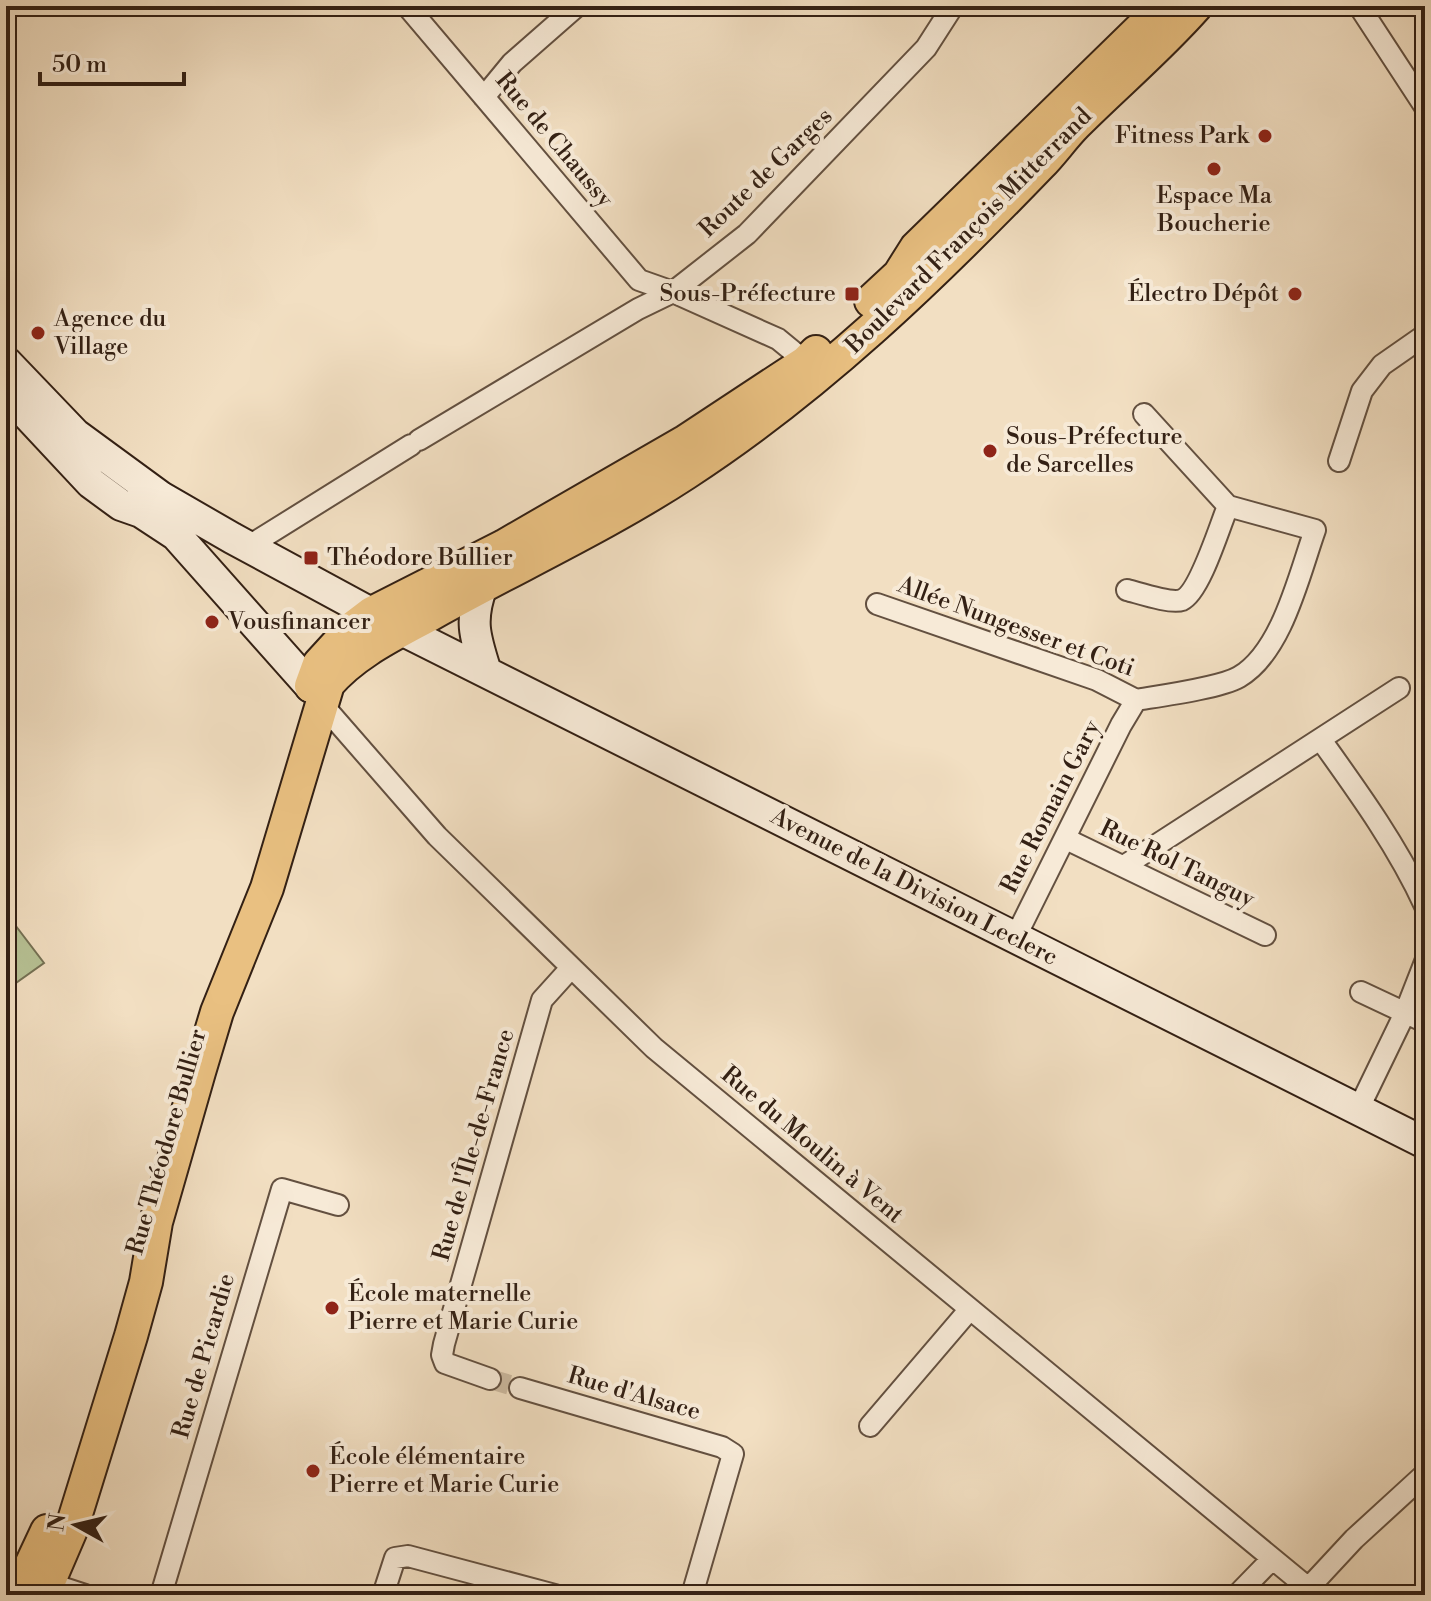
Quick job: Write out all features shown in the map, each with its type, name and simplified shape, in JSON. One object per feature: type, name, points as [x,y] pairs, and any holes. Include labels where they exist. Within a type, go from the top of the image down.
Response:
[{"type":"main road","name":"Boulevard François Mitterrand","points":[[319,694],[319,664],[351,629],[372,613],[504,546],[686,441],[806,362],[899,275],[916,248],[1164,6]]},
{"type":"main road","name":"Boulevard François Mitterrand","points":[[319,694],[334,676],[353,661],[402,630],[621,514],[709,458],[804,389],[954,253],[1074,126],[1158,47],[1196,6]]},
{"type":"main road","name":"Avenue de la Division Leclerc","points":[[6,362],[75,434],[161,497],[249,546],[402,630],[1425,1143]]},
{"type":"main road","points":[[6,392],[91,483],[121,505],[141,512],[176,535],[319,694]]},
{"type":"main road","points":[[482,586],[475,606],[474,634],[486,672]]},
{"type":"main road","name":"Rue Théodore Bullier","points":[[34,1587],[50,1524],[80,1442],[205,1015],[319,694]]},
{"type":"street","name":"Rue de Chaussy","points":[[407,6],[639,280],[778,339],[806,362]]},
{"type":"street","points":[[484,97],[512,63],[577,6]]},
{"type":"street","name":"Route de Garges","points":[[249,546],[638,309],[673,292],[757,223],[926,48],[953,6]]},
{"type":"street","points":[[1359,6],[1425,107]]},
{"type":"street","points":[[1339,461],[1362,391],[1382,365],[1425,335]]},
{"type":"street","points":[[1136,700],[1237,679],[1253,667],[1277,634],[1315,530],[1228,506],[1144,414]]},
{"type":"street","points":[[1127,590],[1172,601],[1183,600],[1194,588],[1228,506]]},
{"type":"street","name":"Allée Nungesser et Coti","points":[[877,604],[1097,680],[1136,700]]},
{"type":"street","points":[[1124,866],[1399,688]]},
{"type":"street","name":"Rue du Moulin à Vent","points":[[319,694],[437,836],[654,1048],[1272,1559],[1305,1591]]},
{"type":"street","name":"Rue Romain Gary","points":[[1015,938],[1136,700]]},
{"type":"street","points":[[1321,740],[1362,797],[1409,872],[1425,906]]},
{"type":"street","name":"Rue Rol Tanguy","points":[[1066,839],[1265,935]]},
{"type":"street","points":[[1358,1110],[1405,1013],[1425,962]]},
{"type":"street","name":"Rue de l'Île-de-France","points":[[490,1379],[445,1363],[442,1355],[444,1344],[542,1000],[570,969]]},
{"type":"street","points":[[1361,992],[1425,1022]]},
{"type":"street","name":"Rue de Picardie","points":[[161,1595],[282,1189],[338,1205]]},
{"type":"street","points":[[870,1426],[970,1309]]},
{"type":"street","name":"Rue d'Alsace","points":[[520,1388],[722,1447],[733,1454],[692,1595]]},
{"type":"street","points":[[1305,1591],[1354,1539],[1425,1474]]},
{"type":"street","points":[[383,1595],[395,1558],[408,1556],[555,1595]]},
{"type":"street","points":[[1237,1595],[1272,1559]]},
{"type":"street","points":[[34,1587],[85,1595]]},
{"type":"green space","points":[[6,913],[44,963],[6,990]]},
{"type":"tunnel","points":[[490,1379],[520,1388]]},
{"type":"place","name":"Fitness Park","points":[[1265,136]]},
{"type":"place","name":"Espace Ma Boucherie","points":[[1214,169]]},
{"type":"place","name":"Sous-Préfecture","points":[[852,294]]},
{"type":"place","name":"Électro Dépôt","points":[[1295,294]]},
{"type":"place","name":"Agence du Village","points":[[38,333]]},
{"type":"place","name":"Sous-Préfecture de Sarcelles","points":[[990,451]]},
{"type":"place","name":"Théodore Bullier","points":[[311,558]]},
{"type":"place","name":"Vousfinancer","points":[[212,622]]},
{"type":"place","name":"École maternelle Pierre et Marie Curie","points":[[332,1308]]},
{"type":"place","name":"École élémentaire Pierre et Marie Curie","points":[[313,1471]]}]
